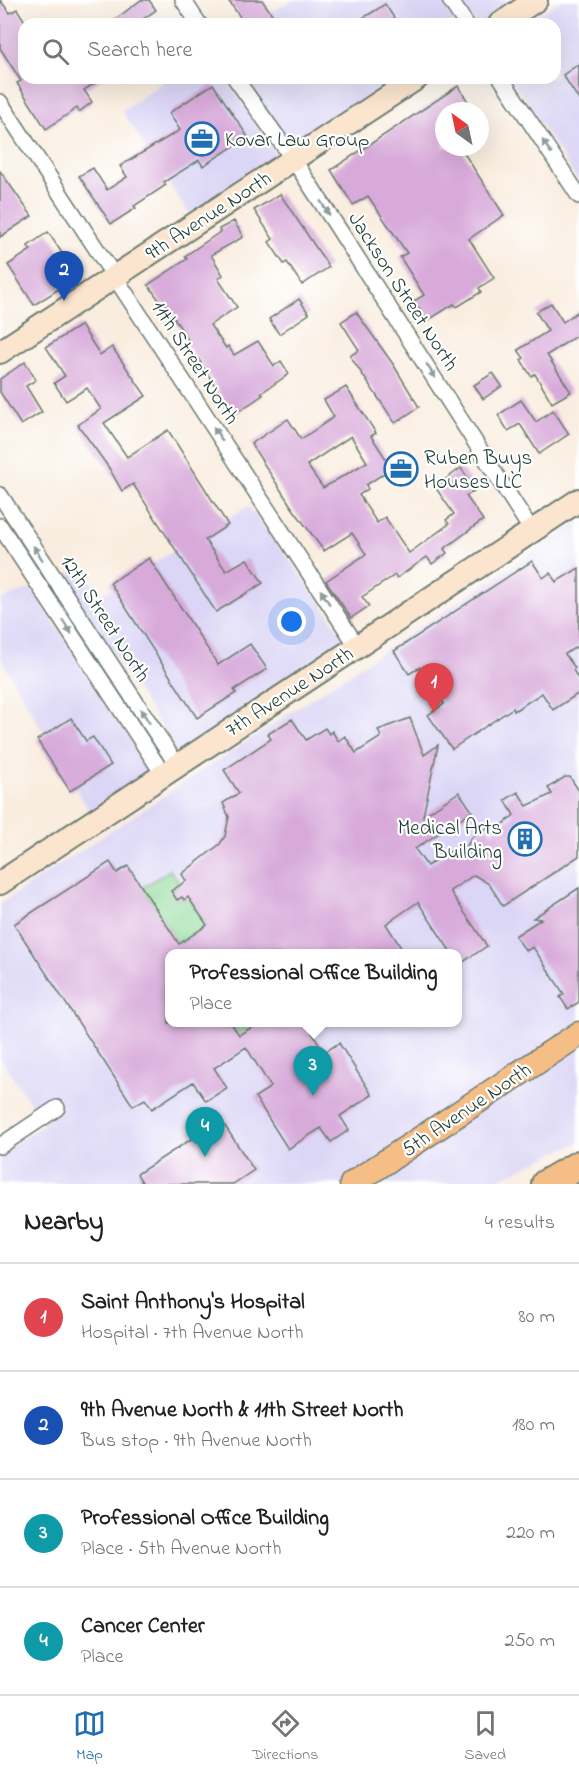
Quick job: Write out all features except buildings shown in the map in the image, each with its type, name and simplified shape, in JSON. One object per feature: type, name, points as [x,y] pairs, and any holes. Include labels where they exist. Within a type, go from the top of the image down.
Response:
[{"type":"highway","points":[[546,1184],[579,1165]]},
{"type":"highway","points":[[561,1184],[579,1176]]},
{"type":"main road","name":"5th Avenue North","points":[[352,1184],[579,1034]]},
{"type":"street","points":[[183,0],[195,18]]},
{"type":"street","points":[[450,0],[462,18]]},
{"type":"street","points":[[509,18],[536,0]]},
{"type":"street","name":"Jackson Street North","points":[[239,84],[293,159],[532,531]]},
{"type":"street","name":"9th Avenue North","points":[[0,352],[408,84]]},
{"type":"street","points":[[505,84],[579,196]]},
{"type":"street","name":"11th Street North","points":[[0,102],[357,646]]},
{"type":"street","name":"12th Street North","points":[[0,495],[170,770]]},
{"type":"street","name":"7th Avenue North","points":[[0,882],[579,500]]},
{"type":"street","name":"12th Street North","points":[[0,526],[170,770]]},
{"type":"street","points":[[0,1146],[57,1108]]},
{"type":"shaded area","points":[[293,0],[441,0],[453,18],[260,18]]},
{"type":"shaded area","points":[[459,0],[517,0],[492,18],[471,18]]},
{"type":"shaded area","points":[[562,0],[579,0],[579,182],[514,84],[561,84],[561,18],[530,18]]},
{"type":"shaded area","points":[[160,84],[229,84],[279,159],[191,217],[122,111]]},
{"type":"shaded area","points":[[247,84],[393,84],[291,151]]},
{"type":"shaded area","points":[[248,506],[312,590],[347,643],[179,754],[62,576],[80,569],[102,594]]},
{"type":"shaded area","points":[[579,522],[579,1142],[487,1184],[0,1184],[0,1154],[44,1124],[0,1058],[0,904]]},
{"type":"shaded area","points":[[32,588],[152,771],[90,813],[0,657],[0,600]]},
{"type":"green space","points":[[170,870],[180,884],[171,891],[177,900],[182,897],[184,900],[188,897],[207,925],[179,944],[142,888]]},
{"type":"green space","points":[[234,1027],[252,1027],[239,1035]]},
{"type":"place","name":"Kovar Law Group","points":[[202,139]]},
{"type":"place","name":"9th Avenue North & 11th Street North","points":[[64,301]]},
{"type":"place","name":"Ruben Buys Houses LLC","points":[[401,469]]},
{"type":"place","name":"Saint Anthony's Hospital","points":[[434,713]]},
{"type":"place","name":"Medical Arts Building","points":[[525,839]]},
{"type":"place","name":"Professional Office Building","points":[[313,1096]]},
{"type":"place","name":"Cancer Center","points":[[205,1157]]}]
